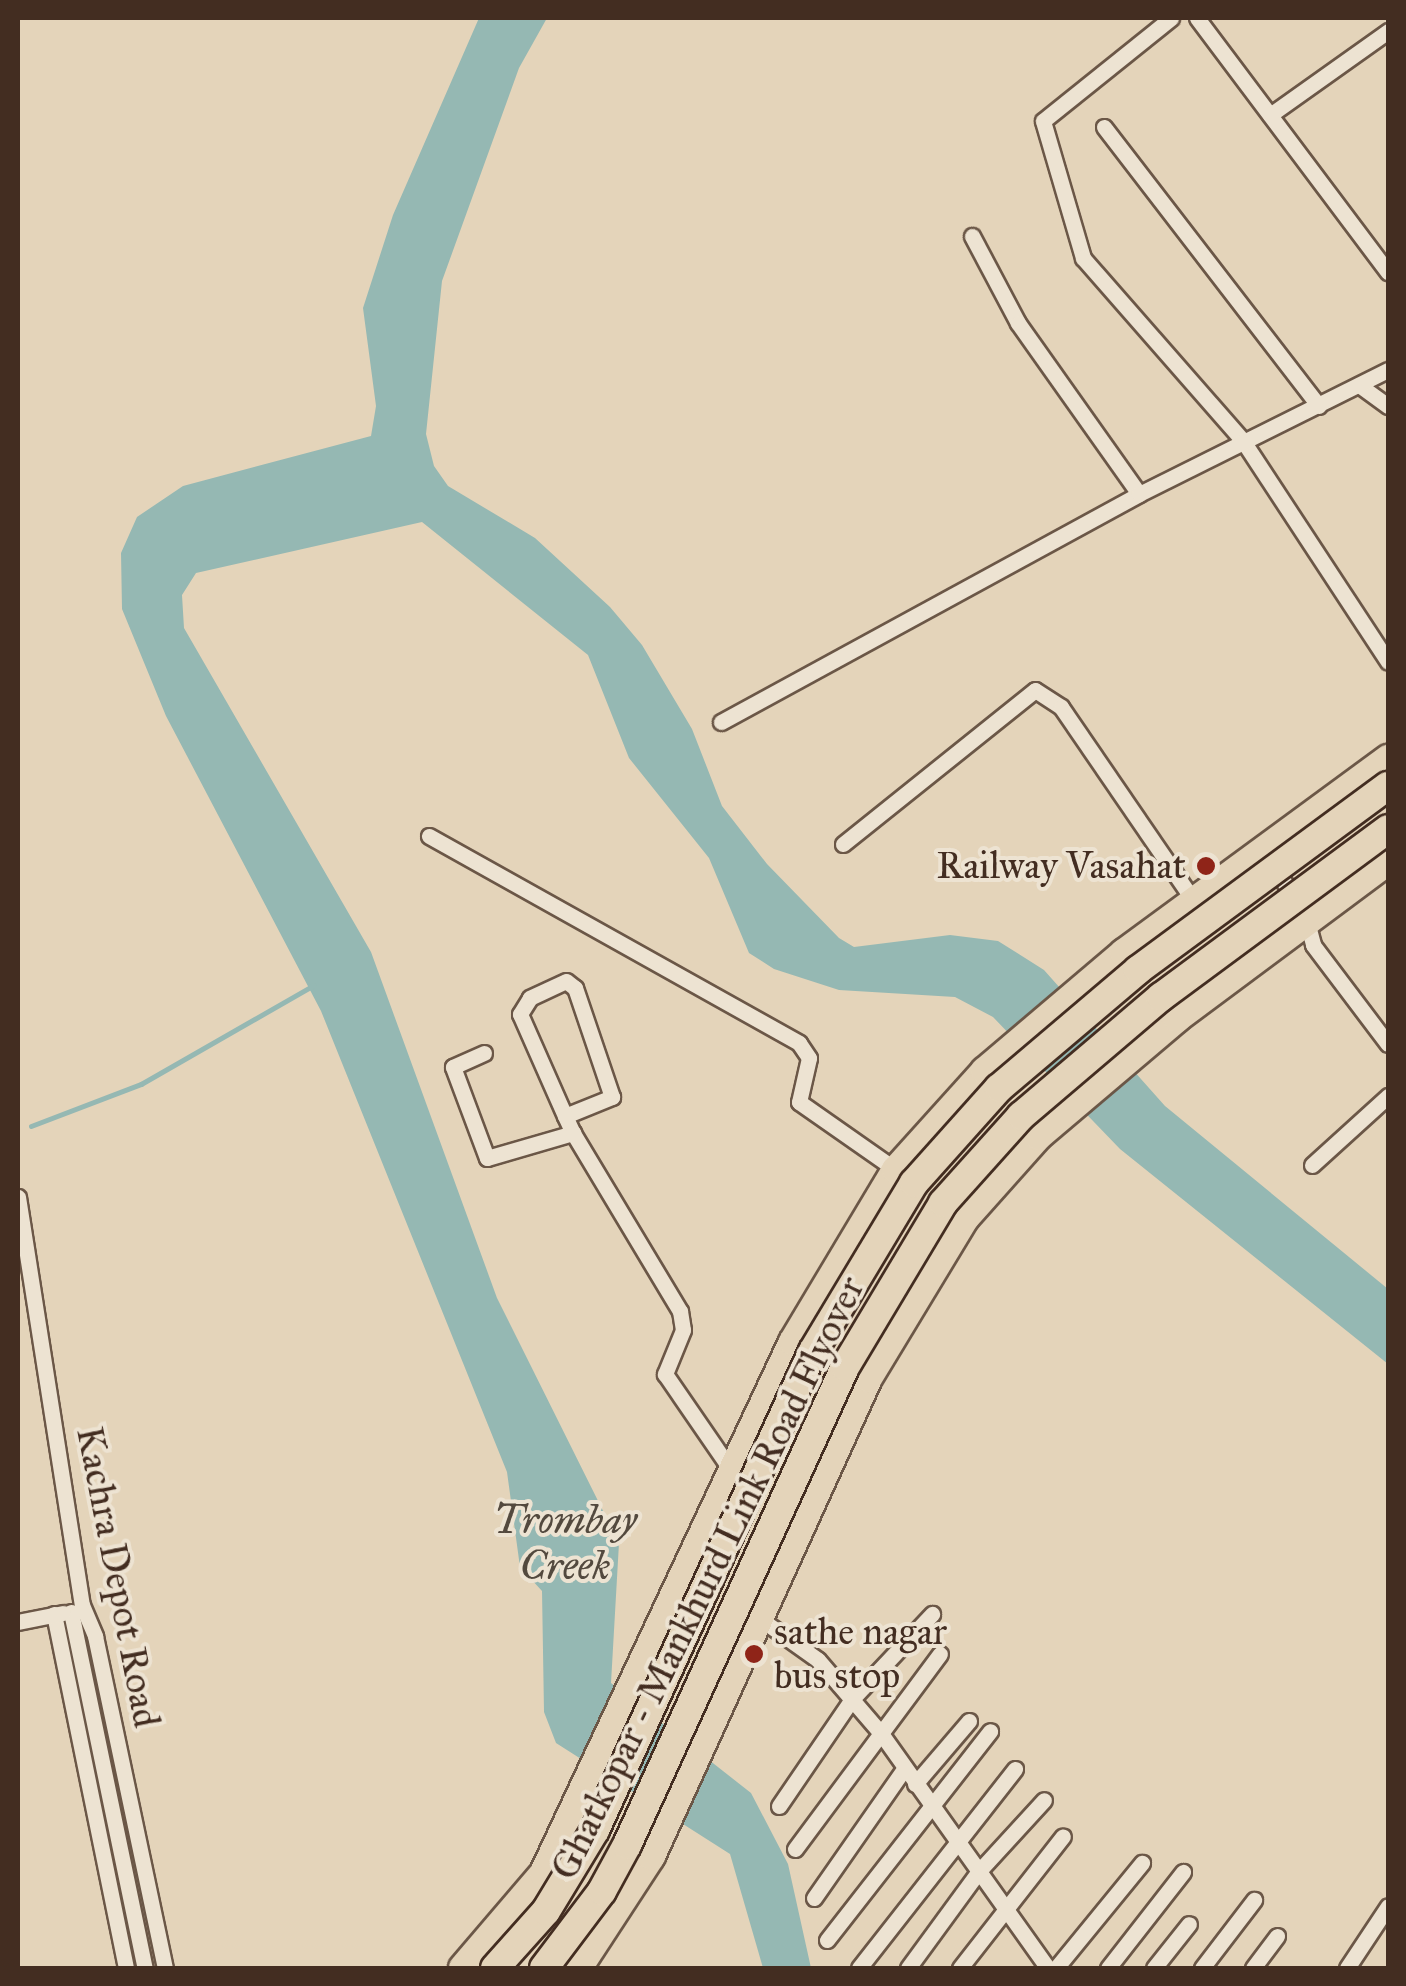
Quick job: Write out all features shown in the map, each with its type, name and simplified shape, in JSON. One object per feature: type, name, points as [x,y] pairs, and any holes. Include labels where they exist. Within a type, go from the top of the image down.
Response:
[{"type":"highway","points":[[464,1968],[528,1898],[590,1786],[793,1342],[896,1170],[985,1071],[1124,952],[1262,846],[1388,758]]},
{"type":"highway","name":"Ghatkopar - Mankhurd Link Road Flyover","points":[[495,1968],[546,1911],[596,1830],[813,1351],[914,1183],[999,1088],[1138,970],[1388,786]]},
{"type":"highway","name":"Ghatkopar - Mankhurd Link Road Flyover","points":[[544,1968],[602,1891],[627,1845],[845,1367],[944,1203],[1021,1116],[1161,997],[1388,829]]},
{"type":"highway","points":[[578,1968],[651,1856],[868,1378],[965,1218],[1038,1136],[1178,1018],[1306,918],[1388,861]]},
{"type":"highway","points":[[793,1342],[868,1378]]},
{"type":"street","points":[[1171,18],[1043,121],[1084,258],[1237,444],[1388,662]]},
{"type":"street","points":[[1197,18],[1388,272]]},
{"type":"street","points":[[1270,115],[1388,31]]},
{"type":"street","points":[[1104,127],[1319,406]]},
{"type":"street","points":[[972,236],[1018,322],[1138,494]]},
{"type":"street","points":[[721,722],[1138,494],[1388,370]]},
{"type":"street","points":[[1359,384],[1388,406]]},
{"type":"street","points":[[843,844],[1035,690],[1061,707],[1193,900]]},
{"type":"street","points":[[430,836],[798,1044],[809,1058],[799,1102],[896,1170]]},
{"type":"street","points":[[1262,846],[1306,918],[1313,945],[1388,1044]]},
{"type":"street","points":[[565,1116],[612,1097],[575,988],[566,981],[530,998],[520,1014],[565,1116],[573,1132],[680,1311],[683,1330],[665,1374],[733,1473]]},
{"type":"street","points":[[484,1053],[453,1068],[487,1158],[573,1132]]},
{"type":"street","points":[[1312,1164],[1388,1096]]},
{"type":"street","name":"Kachra Depot Road","points":[[18,1197],[69,1610],[96,1636],[165,1968]]},
{"type":"street","points":[[18,1622],[69,1610]]},
{"type":"street","points":[[69,1610],[146,1968]]},
{"type":"street","points":[[69,1610],[126,1968]]},
{"type":"street","points":[[779,1806],[852,1699],[932,1614]]},
{"type":"street","points":[[759,1618],[818,1660],[880,1732],[1048,1968]]},
{"type":"street","points":[[795,1849],[940,1654]]},
{"type":"street","points":[[916,1784],[968,1722]]},
{"type":"street","points":[[827,1940],[990,1730]]},
{"type":"street","points":[[814,1898],[904,1769]]},
{"type":"street","points":[[860,1968],[956,1839],[1015,1769]]},
{"type":"street","points":[[908,1968],[979,1872],[1044,1800]]},
{"type":"street","points":[[960,1968],[1004,1906],[1063,1836]]},
{"type":"street","points":[[1056,1968],[1142,1862]]},
{"type":"street","points":[[1108,1968],[1183,1872]]},
{"type":"street","points":[[1202,1968],[1254,1900]]},
{"type":"street","points":[[1348,1968],[1388,1906]]},
{"type":"street","points":[[1154,1968],[1189,1924]]},
{"type":"street","points":[[1254,1968],[1277,1936]]},
{"type":"water","name":"Trombay Creek","points":[[479,18],[547,18],[519,68],[442,281],[426,434],[434,466],[448,486],[535,538],[610,607],[642,645],[692,729],[722,806],[767,864],[839,938],[854,947],[950,935],[998,941],[1044,970],[1165,1106],[1388,1289],[1388,1364],[1120,1149],[993,1017],[955,997],[839,990],[774,969],[749,953],[709,858],[629,758],[588,655],[422,522],[196,573],[182,595],[184,628],[371,952],[497,1298],[619,1543],[611,1683],[751,1793],[788,1864],[811,1968],[763,1968],[730,1854],[556,1743],[544,1712],[542,1591],[520,1567],[507,1472],[321,1011],[166,716],[122,609],[121,553],[137,517],[183,486],[371,436],[376,406],[363,308],[393,215]]},
{"type":"waterway","points":[[31,1126],[141,1084],[314,985]]},
{"type":"place","name":"Railway Vasahat","points":[[1206,866]]},
{"type":"place","name":"sathe nagar bus stop","points":[[754,1654]]}]
